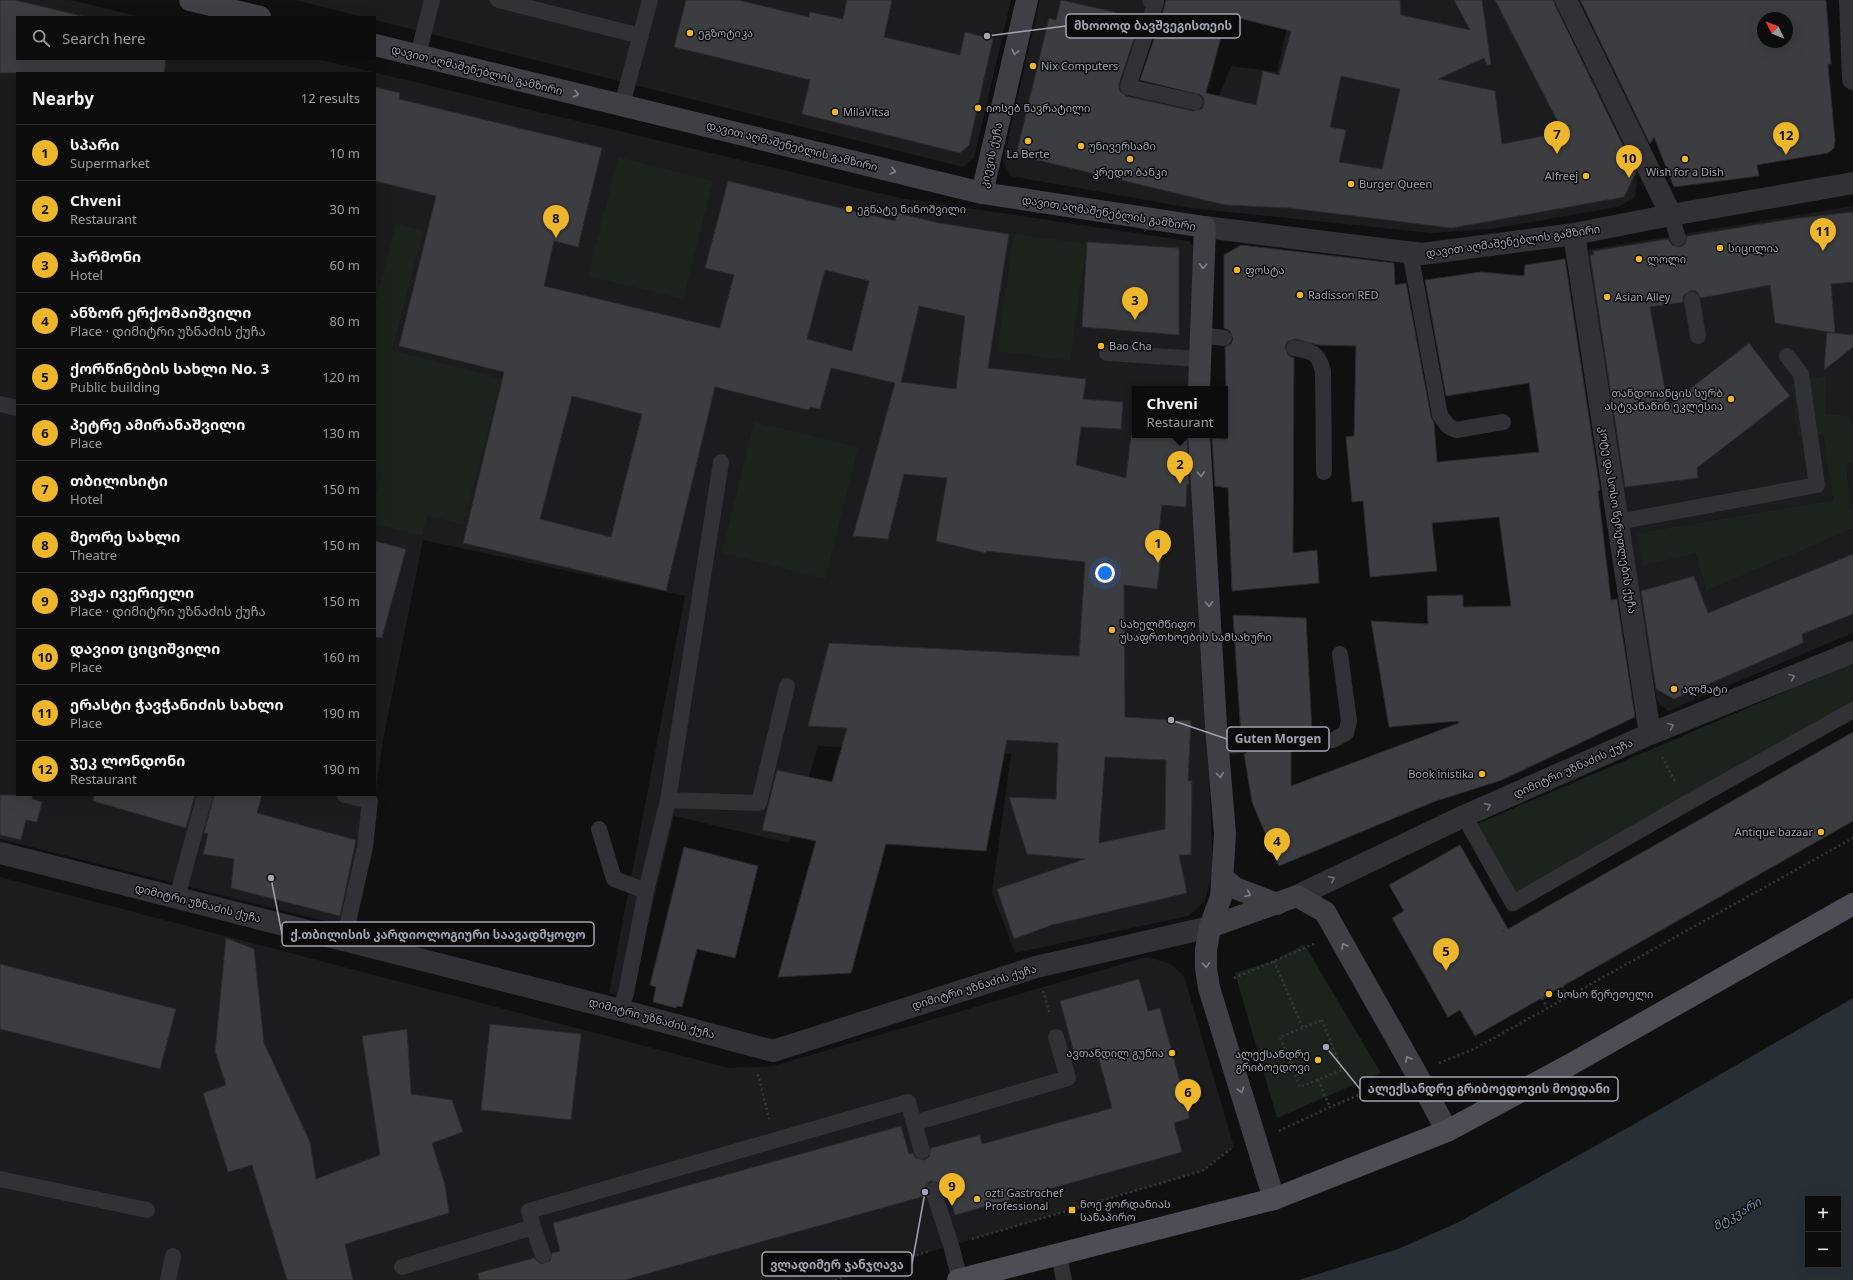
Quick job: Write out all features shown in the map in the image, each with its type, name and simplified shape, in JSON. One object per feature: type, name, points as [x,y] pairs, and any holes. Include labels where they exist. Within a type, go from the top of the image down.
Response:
[{"type":"main road","points":[[190,0],[256,16]]},
{"type":"main road","name":"კიევის ქუჩა","points":[[982,193],[1027,0]]},
{"type":"main road","name":"დავით აღმაშენებლის გამზირი","points":[[376,45],[982,193],[1205,228]]},
{"type":"main road","points":[[1199,386],[1205,228]]},
{"type":"main road","points":[[1199,438],[1217,746],[1224,834],[1221,897],[1210,927],[1206,950],[1206,968],[1209,988],[1274,1199]]},
{"type":"main road","points":[[1223,878],[1235,888],[1277,904]]},
{"type":"main road","points":[[1297,896],[1325,912],[1416,1072],[1447,1131]]},
{"type":"main road","name":"დიმიტრი უზნაძის ქუჩა","points":[[1210,927],[1297,896]]},
{"type":"main road","points":[[959,1280],[1274,1199],[1447,1131],[1566,1067],[1853,904]]},
{"type":"street","points":[[1566,0],[1671,215]]},
{"type":"street","points":[[1850,0],[1853,79]]},
{"type":"street","name":"დავით აღმაშენებლის გამზირი","points":[[1205,228],[1422,254],[1574,234],[1671,215],[1853,184]]},
{"type":"street","name":"კოტე და სოსო წერეთლების ქუჩა","points":[[1574,234],[1650,734]]},
{"type":"street","name":"დიმიტრი უზნაძის ქუჩა","points":[[1297,896],[1464,816],[1650,734],[1852,655]]},
{"type":"street","name":"დიმიტრი უზნაძის ქუჩა","points":[[0,853],[620,1010],[773,1051],[1036,967],[1210,927]]},
{"type":"lane","points":[[418,55],[432,0]]},
{"type":"lane","points":[[498,0],[640,36]]},
{"type":"lane","points":[[622,105],[650,0]]},
{"type":"lane","points":[[1154,0],[1128,87],[1195,102]]},
{"type":"lane","points":[[1671,215],[1678,238]]},
{"type":"lane","points":[[1410,252],[1440,415],[1448,426],[1456,430],[1504,422]]},
{"type":"lane","points":[[1692,300],[1698,336]]},
{"type":"lane","points":[[1200,335],[1224,338]]},
{"type":"lane","points":[[1294,348],[1309,350],[1320,359],[1323,371],[1324,472]]},
{"type":"lane","points":[[1107,353],[1199,359]]},
{"type":"lane","points":[[1618,522],[1817,485],[1801,374],[1787,356]]},
{"type":"lane","points":[[0,404],[16,408]]},
{"type":"lane","points":[[620,1010],[626,993],[646,891],[668,800],[721,462]]},
{"type":"lane","points":[[1291,742],[1333,740],[1346,733],[1350,721],[1340,654]]},
{"type":"lane","points":[[668,800],[759,803],[788,686]]},
{"type":"lane","points":[[1464,816],[1513,903],[1853,710]]},
{"type":"lane","points":[[1217,746],[1242,745]]},
{"type":"lane","points":[[177,897],[206,796]]},
{"type":"lane","points":[[344,940],[365,847],[370,801],[349,796]]},
{"type":"lane","points":[[599,829],[614,879],[646,891]]},
{"type":"lane","points":[[914,1123],[1068,1078],[1056,1037]]},
{"type":"lane","points":[[543,1255],[529,1211],[908,1102],[922,1151]]},
{"type":"lane","points":[[0,1179],[147,1210]]},
{"type":"lane","points":[[933,1190],[951,1245],[959,1280]]},
{"type":"lane","points":[[402,1267],[533,1226]]},
{"type":"lane","points":[[1059,1255],[1064,1280]]},
{"type":"lane","points":[[168,1280],[173,1256]]},
{"type":"path","points":[[1650,734],[1687,803]]},
{"type":"path","points":[[835,1280],[1202,1171],[1234,1147],[1276,1132],[1330,1107],[1476,1048],[1853,838]]},
{"type":"path","points":[[1209,988],[1317,943]]},
{"type":"path","points":[[1274,961],[1303,1028]]},
{"type":"path","points":[[1036,967],[1056,1037]]},
{"type":"path","points":[[1562,986],[1568,996]]},
{"type":"path","points":[[1542,998],[1547,1008]]},
{"type":"path","points":[[1322,1020],[1342,1070],[1300,1087],[1280,1037],[1303,1028],[1322,1020]]},
{"type":"path","points":[[749,1044],[774,1140]]},
{"type":"path","points":[[1318,1080],[1330,1107]]},
{"type":"shaded area","points":[[0,0],[70,0],[138,16],[16,16],[16,60],[322,60],[372,72],[16,72],[16,796],[375,796],[356,929],[0,839]]},
{"type":"shaded area","points":[[295,0],[1011,0],[974,158],[963,167],[376,20],[376,16],[359,16]]},
{"type":"shaded area","points":[[1040,0],[1150,0],[1131,80],[1217,101],[1231,66],[1277,72],[1293,0],[1544,0],[1637,182],[1635,197],[1618,207],[1490,229],[1432,233],[1191,208],[1011,176],[1003,161]]},
{"type":"shaded area","points":[[376,73],[900,198],[1189,241],[1193,246],[1193,386],[1132,386],[1132,438],[1194,438],[1213,870],[1205,901],[1188,916],[1015,953],[992,893],[1011,754],[818,746],[789,843],[674,816],[630,999],[609,993],[685,596],[423,540],[383,740],[376,789]]},
{"type":"shaded area","points":[[618,157],[713,181],[683,299],[588,276]]},
{"type":"shaded area","points":[[1853,206],[1853,428],[1851,416],[1825,414],[1823,435],[1833,500],[1637,533],[1695,553],[1706,591],[1853,529],[1853,633],[1668,711],[1657,702],[1634,574],[1588,250]]},
{"type":"shaded area","points":[[396,224],[423,231],[392,350],[502,379],[463,525],[427,515],[422,536],[376,524],[376,495],[382,473],[376,471],[376,300]]},
{"type":"shaded area","points":[[1014,234],[1086,244],[1070,361],[997,351]]},
{"type":"shaded area","points":[[1826,375],[1825,414],[1851,416],[1853,428],[1853,462],[1846,464],[1851,509],[1853,509],[1853,529],[1706,591],[1695,553],[1642,566],[1637,533],[1833,500],[1823,435],[1798,437],[1792,384]]},
{"type":"shaded area","points":[[754,422],[858,447],[825,579],[722,553]]},
{"type":"shaded area","points":[[1853,462],[1853,509],[1851,509],[1846,464]]},
{"type":"shaded area","points":[[1853,663],[1853,719],[1509,913],[1463,830]]},
{"type":"shaded area","points":[[0,877],[729,1068],[773,1066],[1146,957],[1169,963],[1184,976],[1234,1147],[1202,1171],[835,1280],[0,1280]]},
{"type":"shaded area","points":[[1304,944],[1381,1073],[1277,1118],[1235,973],[1274,961]]},
{"type":"water","name":"მტკვარი","points":[[1853,998],[1853,1280],[1299,1280],[1398,1249],[1459,1222],[1629,1127]]},
{"type":"building","points":[[0,0],[15,0],[82,16],[16,16],[16,60],[166,60],[164,72],[0,73]]},
{"type":"building","points":[[686,0],[738,0],[809,17],[810,12],[843,19],[847,0],[892,0],[884,37],[960,55],[965,32],[993,39],[969,145],[960,153],[802,114],[810,80],[674,47]]},
{"type":"building","points":[[1061,0],[1141,18],[1119,84],[1119,90],[1126,96],[1193,111],[1202,109],[1204,99],[1201,95],[1140,80],[1166,0],[1400,0],[1401,15],[1470,30],[1454,0],[1482,0],[1491,64],[1487,65],[1484,58],[1438,79],[1495,91],[1502,144],[1563,132],[1495,0],[1554,0],[1555,5],[1636,172],[1624,197],[1452,228],[1289,208],[1225,205],[1016,155],[1049,18],[1056,20]],"holes":[[[1227,15],[1291,31],[1279,75],[1263,71],[1256,105],[1206,93]],[[1341,76],[1400,89],[1382,169],[1339,162],[1346,130],[1330,127]]]},
{"type":"building","points":[[1580,0],[1826,0],[1831,64],[1828,64],[1835,140],[1834,148],[1828,153],[1757,165],[1759,176],[1674,187],[1654,137],[1650,144]]},
{"type":"building","points":[[376,87],[400,93],[399,99],[602,148],[578,247],[554,241],[544,286],[720,328],[734,275],[705,268],[728,181],[895,221],[897,213],[939,223],[1009,234],[988,368],[1086,379],[1083,399],[1123,402],[1121,429],[1081,427],[1076,465],[1126,478],[1131,435],[1132,438],[1187,438],[1189,484],[1187,484],[1186,507],[1162,505],[1157,547],[1162,548],[1157,589],[1124,585],[1125,717],[1191,721],[1188,781],[1192,781],[1191,855],[1179,855],[1187,893],[1052,925],[1014,939],[997,889],[1085,859],[1027,854],[1009,797],[1056,799],[1058,743],[1007,740],[986,851],[886,844],[851,973],[778,977],[816,841],[762,830],[777,770],[832,782],[847,728],[808,726],[829,643],[1079,656],[1085,562],[986,551],[986,553],[936,541],[947,478],[904,474],[888,539],[853,536],[895,383],[831,368],[820,409],[810,407],[808,410],[715,387],[666,591],[463,543],[504,372],[399,346],[436,196],[376,181]],"holes":[[[825,270],[869,281],[852,351],[807,339]],[[919,306],[965,316],[956,389],[901,382]],[[572,396],[642,414],[611,537],[540,519]],[[1105,757],[1166,760],[1165,829],[1099,843]]]},
{"type":"building","points":[[1853,212],[1853,282],[1831,284],[1835,333],[1775,323],[1770,285],[1701,298],[1696,291],[1690,291],[1683,296],[1683,302],[1650,307],[1668,406],[1749,343],[1790,396],[1697,468],[1698,478],[1625,487],[1590,255],[1594,255],[1593,251],[1668,239],[1672,245],[1680,247],[1685,244],[1687,236],[1791,219]]},
{"type":"building","points":[[1087,242],[1179,248],[1179,335],[1082,327]]},
{"type":"building","points":[[1241,245],[1394,263],[1395,285],[1406,283],[1431,417],[1434,423],[1437,462],[1539,452],[1529,383],[1446,396],[1425,280],[1481,272],[1524,276],[1525,265],[1565,259],[1600,490],[1598,491],[1611,600],[1617,599],[1635,717],[1502,780],[1433,802],[1279,866],[1252,802],[1244,754],[1250,750],[1251,744],[1247,737],[1241,736],[1233,615],[1306,618],[1312,732],[1290,733],[1282,738],[1283,747],[1291,751],[1291,786],[1459,723],[1458,721],[1389,727],[1371,621],[1428,624],[1427,596],[1463,595],[1463,607],[1511,606],[1499,517],[1432,523],[1437,571],[1370,577],[1363,501],[1352,502],[1346,437],[1354,436],[1356,346],[1318,345],[1295,339],[1287,342],[1285,347],[1288,355],[1294,358],[1293,553],[1317,550],[1319,583],[1232,591],[1228,488],[1215,486],[1212,438],[1228,438],[1228,386],[1226,386],[1225,347],[1231,344],[1233,339],[1230,331],[1224,328],[1224,255]]},
{"type":"building","points":[[1827,332],[1853,335],[1853,347],[1824,370]]},
{"type":"building","points":[[376,541],[406,549],[382,638],[376,637]]},
{"type":"building","points":[[1853,554],[1853,614],[1802,634],[1803,643],[1674,699],[1656,689],[1641,591],[1694,576],[1708,613]]},
{"type":"building","points":[[1853,732],[1853,821],[1475,1036],[1460,1010],[1448,1017],[1392,918],[1404,911],[1389,885],[1460,845],[1508,929]]},
{"type":"building","points":[[0,795],[33,796],[32,799],[42,802],[37,822],[26,820],[21,840],[0,835]]},
{"type":"building","points":[[94,796],[195,796],[186,828],[93,801]]},
{"type":"building","points":[[214,796],[262,796],[257,813],[356,840],[340,916],[231,888],[234,859],[203,854],[208,834],[204,833]]},
{"type":"building","points":[[684,847],[758,866],[735,958],[697,949],[682,1007],[677,1006],[676,1008],[653,1002],[656,987],[650,985]]},
{"type":"building","points":[[226,938],[254,949],[264,1043],[310,1142],[316,1179],[380,1155],[362,1036],[407,1029],[411,1094],[452,1100],[463,1132],[432,1143],[445,1185],[449,1213],[345,1244],[353,1280],[287,1280],[252,1165],[228,1172],[203,1093],[226,1085],[215,1051]]},
{"type":"building","points":[[0,964],[176,1009],[160,1069],[0,1029]]},
{"type":"building","points":[[1139,979],[1148,1011],[1160,1008],[1190,1118],[1174,1123],[1182,1152],[955,1215],[948,1190],[943,1191],[939,1183],[930,1181],[924,1188],[925,1196],[625,1280],[479,1280],[478,1273],[534,1258],[541,1264],[550,1261],[552,1253],[560,1251],[553,1223],[901,1126],[909,1154],[913,1153],[916,1158],[924,1160],[929,1157],[931,1148],[980,1135],[982,1144],[1112,1108],[1096,1048],[1074,1053],[1060,1001]]},
{"type":"building","points":[[490,1024],[581,1034],[571,1120],[481,1110]]},
{"type":"place","name":"ეგზოტიკა","points":[[690,33]]},
{"type":"place","name":"მხოოოდ ბავშვეგისთეის","points":[[987,36]]},
{"type":"place","name":"Nix Computers","points":[[1033,66]]},
{"type":"place","name":"იოსებ ნავრატილი","points":[[978,108]]},
{"type":"place","name":"MilaVitsa","points":[[835,112]]},
{"type":"place","name":"La Berte","points":[[1028,141]]},
{"type":"place","name":"უნივერსამი","points":[[1081,146]]},
{"type":"place","name":"თბილისიტი","points":[[1557,154]]},
{"type":"place","name":"ჯეკ ლონდონი","points":[[1786,155]]},
{"type":"place","name":"კრედო ბანკი","points":[[1130,159]]},
{"type":"place","name":"Wish for a Dish","points":[[1685,159]]},
{"type":"place","name":"Alfreej","points":[[1586,176]]},
{"type":"place","name":"დავით ციციშვილი","points":[[1629,178]]},
{"type":"place","name":"Burger Queen","points":[[1351,184]]},
{"type":"place","name":"ეგნატე ნინოშვილი","points":[[849,209]]},
{"type":"place","name":"მეორე სახლი","points":[[556,238]]},
{"type":"place","name":"სიცილია","points":[[1720,248]]},
{"type":"place","name":"ერასტი ჭავჭანიძის სახლი","points":[[1823,251]]},
{"type":"place","name":"ლოლი","points":[[1639,259]]},
{"type":"place","name":"ფოსტა","points":[[1237,270]]},
{"type":"place","name":"Radisson RED","points":[[1300,295]]},
{"type":"place","name":"Asian Alley","points":[[1607,297]]},
{"type":"place","name":"ჰარმონი","points":[[1135,320]]},
{"type":"place","name":"Bao Cha","points":[[1101,346]]},
{"type":"place","name":"თანდოიანცის სურბ ასტვაწაწინ ეკლესია","points":[[1731,399]]},
{"type":"place","name":"Chveni","points":[[1180,484]]},
{"type":"place","name":"სპარი","points":[[1158,563]]},
{"type":"place","name":"სახელმწიფო უსაფრთხოების სამსახური","points":[[1112,630]]},
{"type":"place","name":"ალმატი","points":[[1674,689]]},
{"type":"place","name":"Guten Morgen","points":[[1171,720]]},
{"type":"place","name":"Book inistika","points":[[1482,774]]},
{"type":"place","name":"Antique bazaar","points":[[1821,832]]},
{"type":"place","name":"ანზორ ერქომაიშვილი","points":[[1277,861]]},
{"type":"place","name":"ქ.თბილისის კარდიოლოგიური საავადმყოფო","points":[[271,878]]},
{"type":"place","name":"ქორწინების სახლი No. 3","points":[[1446,971]]},
{"type":"place","name":"სოსო წერეთელი","points":[[1549,994]]},
{"type":"place","name":"ალექსანდრე გრიბოედოვის მოედანი","points":[[1326,1047]]},
{"type":"place","name":"ავთანდილ გუნია","points":[[1172,1053]]},
{"type":"place","name":"ალექსანდრე გრიბოედოვი","points":[[1318,1060]]},
{"type":"place","name":"პეტრე ამირანაშვილი","points":[[1188,1112]]},
{"type":"place","name":"ვლადიმერ ჯანჯღავა","points":[[925,1192]]},
{"type":"place","name":"ozti Gastrochef Professional","points":[[977,1199]]},
{"type":"place","name":"ვაჟა ივერიელი","points":[[952,1206]]},
{"type":"place","name":"ნოე ჟორდანიას სანაპირო","points":[[1072,1210]]}]
